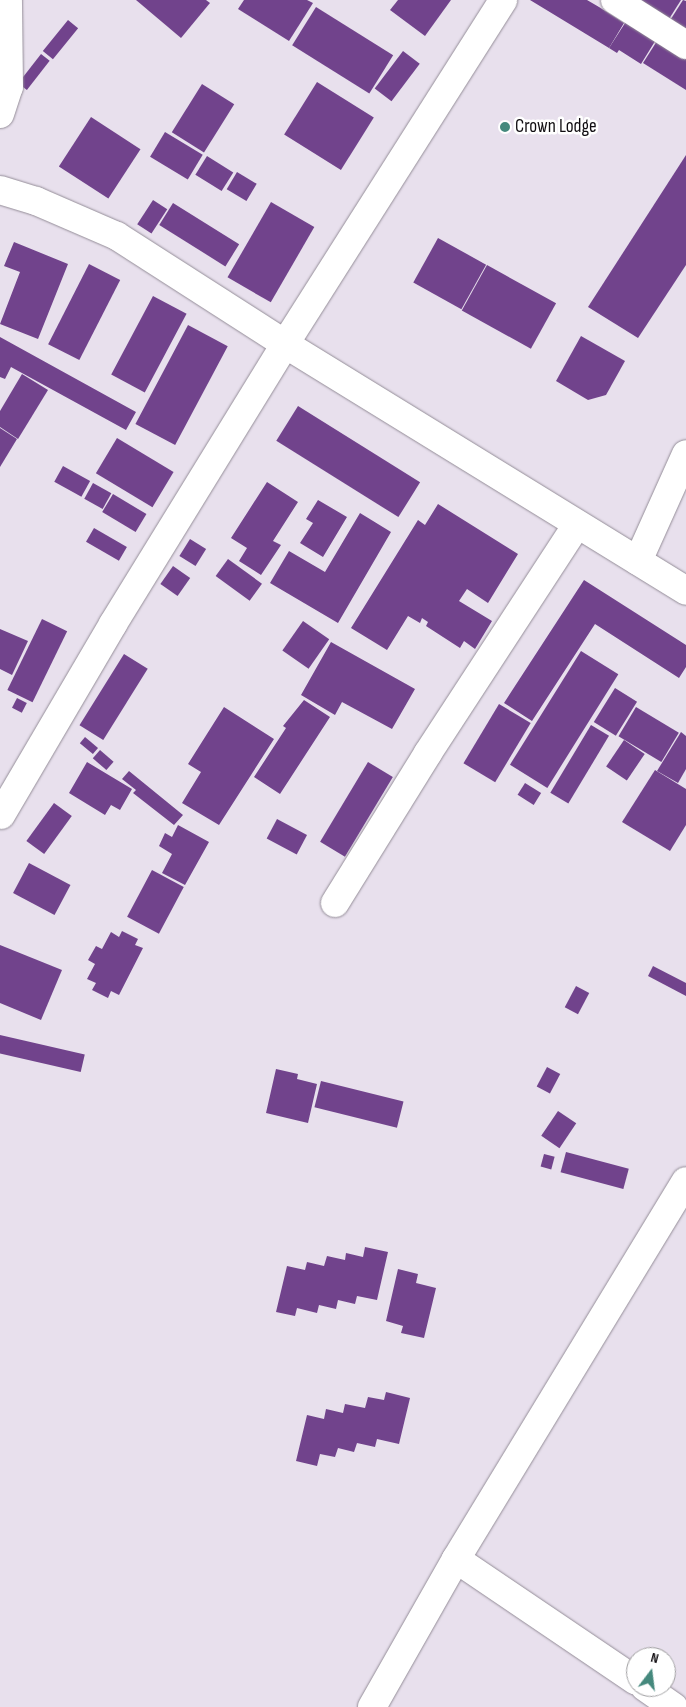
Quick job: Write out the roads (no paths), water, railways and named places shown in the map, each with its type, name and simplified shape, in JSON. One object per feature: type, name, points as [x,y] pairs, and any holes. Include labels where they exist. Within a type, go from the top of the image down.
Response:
[{"type":"street","points":[[0,114],[9,87],[8,0]]},
{"type":"street","points":[[1,815],[113,624],[285,344],[503,0]]},
{"type":"street","points":[[615,0],[686,45]]},
{"type":"street","points":[[0,190],[36,201],[117,236],[285,344],[686,591]]},
{"type":"street","points":[[638,561],[686,454]]},
{"type":"street","points":[[335,904],[428,753],[577,524]]},
{"type":"street","points":[[372,1707],[456,1559],[686,1180]]},
{"type":"street","points":[[456,1559],[626,1674]]},
{"type":"street","points":[[659,1697],[674,1707]]},
{"type":"place","name":"Crown Lodge","points":[[505,127]]}]
